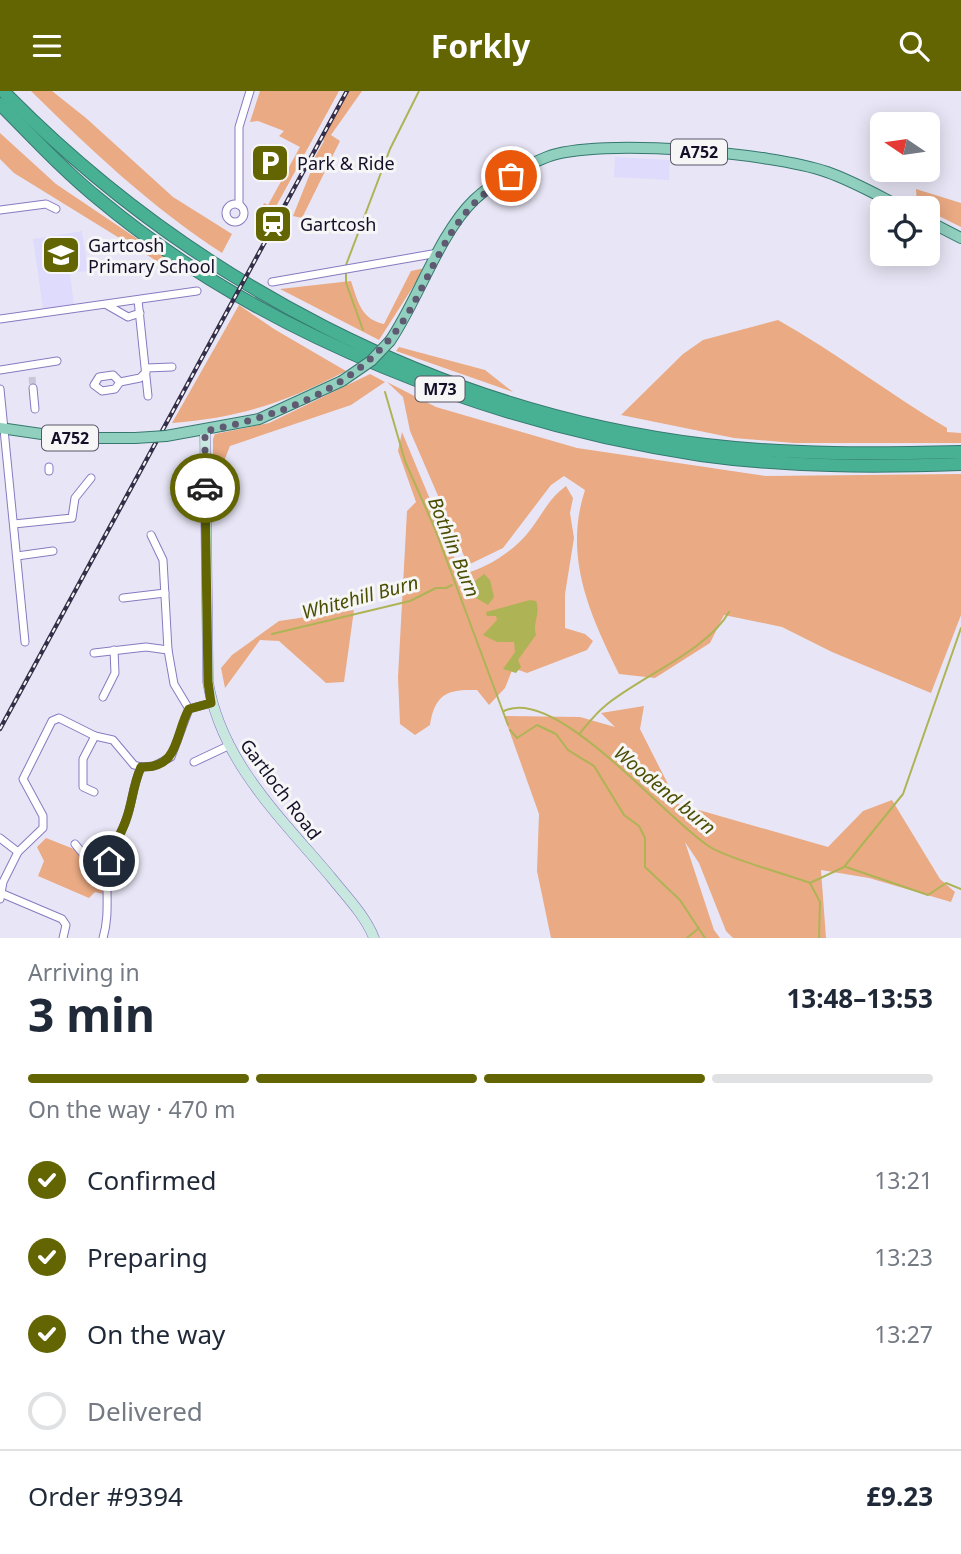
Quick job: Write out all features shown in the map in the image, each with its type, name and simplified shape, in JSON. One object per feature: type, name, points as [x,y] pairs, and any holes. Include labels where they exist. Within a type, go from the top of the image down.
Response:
[{"type":"highway","name":"M73","points":[[3,91],[72,157],[136,209],[222,268],[296,313],[402,363],[519,404],[611,428],[705,444],[854,455],[961,452]]},
{"type":"highway","points":[[14,91],[136,209]]},
{"type":"highway","name":"M73","points":[[0,104],[53,160],[101,201],[224,287],[292,323],[398,372],[515,415],[608,438],[703,455],[854,466],[961,464]]},
{"type":"highway","points":[[0,115],[69,178],[101,201]]},
{"type":"main road","name":"A752","points":[[2,429],[69,438],[166,436],[205,431],[259,419],[342,381],[371,361],[390,341],[411,309],[439,253],[473,201],[492,186],[548,156],[598,146],[773,160],[825,171],[878,196]]},
{"type":"main road","points":[[940,227],[961,238]]},
{"type":"main road","name":"Gartloch Road","points":[[205,431],[208,682],[211,703],[228,746],[244,772],[349,900],[374,938]]},
{"type":"street","points":[[239,205],[238,134],[250,91]]},
{"type":"street","points":[[0,209],[46,204],[56,209]]},
{"type":"street","points":[[272,282],[439,253]]},
{"type":"street","points":[[0,319],[197,291]]},
{"type":"street","points":[[138,300],[148,396]]},
{"type":"street","points":[[107,305],[128,317],[140,313]]},
{"type":"street","points":[[0,370],[57,361]]},
{"type":"street","points":[[30,366],[32,377]]},
{"type":"street","points":[[120,381],[140,378],[146,370],[172,367]]},
{"type":"street","points":[[33,388],[35,409]]},
{"type":"street","points":[[0,389],[25,642]]},
{"type":"street","points":[[14,524],[72,518],[75,498],[91,478]]},
{"type":"street","points":[[151,535],[163,560],[168,650],[174,684],[189,709]]},
{"type":"street","points":[[17,556],[53,551]]},
{"type":"street","points":[[123,598],[165,593]]},
{"type":"street","points":[[94,653],[146,647],[168,650]]},
{"type":"street","points":[[103,697],[115,673],[114,650]]},
{"type":"street","points":[[64,938],[66,925],[62,919],[1,897],[3,882],[18,852],[43,828],[43,816],[23,779],[52,721],[59,718],[95,736],[113,740],[134,765],[154,767],[171,757],[177,749],[183,720],[189,709],[211,703]]},
{"type":"street","points":[[94,792],[83,787],[82,768],[95,736]]},
{"type":"street","points":[[194,762],[228,746]]},
{"type":"street","points":[[103,938],[109,897],[107,877],[113,843],[125,823],[132,787],[141,767]]},
{"type":"street","points":[[0,838],[18,852]]},
{"type":"street","points":[[75,844],[84,855],[111,854]]},
{"type":"shaded area","points":[[31,91],[52,91],[173,197],[232,234],[222,253],[146,197]]},
{"type":"shaded area","points":[[260,91],[339,91],[273,212],[262,208],[264,203],[268,205],[300,147],[279,136],[284,131],[258,121],[250,122]]},
{"type":"shaded area","points":[[349,91],[362,91],[331,135],[340,141],[302,218],[293,216],[311,171],[308,169]]},
{"type":"shaded area","points":[[0,133],[56,184],[185,271],[181,276],[14,173],[0,159]]},
{"type":"shaded area","points":[[615,157],[670,160],[669,180],[614,177]]},
{"type":"shaded area","points":[[916,189],[938,196],[916,196]]},
{"type":"shaded area","points":[[940,196],[961,203],[961,227],[940,216]]},
{"type":"shaded area","name":"Gartcosh Primary School","points":[[82,231],[88,271],[70,273],[74,305],[43,309],[33,239]]},
{"type":"shaded area","points":[[425,268],[379,340],[280,289],[351,281],[358,303],[365,314],[384,324],[411,271]]},
{"type":"shaded area","points":[[239,305],[346,371],[262,407],[197,421],[172,423]]},
{"type":"shaded area","points":[[778,320],[947,428],[947,432],[961,433],[961,443],[794,443],[734,438],[621,415],[683,354],[703,340]]},
{"type":"shaded area","points":[[399,347],[485,370],[513,392],[396,351]]},
{"type":"shaded area","points":[[370,374],[385,382],[351,405],[230,446],[213,489],[215,434],[269,423]]},
{"type":"shaded area","points":[[387,382],[436,407],[577,448],[766,476],[961,474],[961,615],[931,693],[832,652],[782,627],[724,615],[710,643],[655,678],[619,674],[598,630],[578,562],[579,515],[585,490],[564,476],[551,485],[503,548],[468,565],[410,431],[403,397]]},
{"type":"shaded area","points":[[402,432],[454,557],[466,573],[491,563],[515,547],[554,497],[566,486],[573,498],[570,513],[574,538],[565,594],[565,628],[585,634],[593,641],[587,650],[527,673],[513,668],[505,688],[489,705],[477,690],[444,695],[435,706],[430,725],[415,735],[400,724],[398,677],[407,511],[416,502],[398,451]]},
{"type":"shaded area","points":[[484,574],[490,580],[494,597],[488,605],[471,595],[475,581]]},
{"type":"shaded area","points":[[530,600],[536,601],[537,606],[536,635],[518,660],[521,667],[516,673],[503,669],[515,652],[514,642],[497,642],[483,635],[497,620],[496,616],[487,616],[486,612]]},
{"type":"shaded area","points":[[354,610],[344,682],[326,683],[279,641],[260,640],[225,688],[221,668],[232,655],[279,621]]},
{"type":"shaded area","points":[[644,706],[640,729],[678,804],[828,847],[863,811],[892,800],[940,879],[955,892],[951,902],[869,878],[821,870],[826,938],[733,938],[726,931],[699,863],[685,842],[714,930],[720,938],[551,938],[537,871],[539,814],[504,716],[580,717],[615,727],[601,713]]},
{"type":"shaded area","points":[[46,838],[74,849],[88,859],[106,859],[101,884],[103,894],[95,892],[89,898],[38,876],[44,861],[37,847]]},
{"type":"waterway","name":"Bothlin Burn","points":[[346,265],[390,149],[419,91]]},
{"type":"waterway","name":"Bothlin Burn","points":[[346,271],[346,283],[363,330]]},
{"type":"waterway","name":"Bothlin Burn","points":[[385,392],[405,461],[435,529],[508,725]]},
{"type":"waterway","name":"Whitehill Burn","points":[[272,634],[410,601],[436,588],[452,585]]},
{"type":"waterway","points":[[579,734],[598,712],[619,695],[672,663],[705,639],[729,612]]},
{"type":"waterway","name":"Woodend burn","points":[[504,711],[526,708],[552,717],[581,735],[710,847],[810,883],[844,867],[903,794],[961,628]]},
{"type":"waterway","name":"Bothlin Burn","points":[[510,730],[517,738],[537,725],[556,734],[568,750],[594,766],[624,815],[639,826],[645,838],[645,867],[680,900],[705,938]]},
{"type":"waterway","points":[[846,867],[928,895],[946,883],[961,889]]},
{"type":"waterway","points":[[810,883],[820,902],[819,938]]},
{"type":"waterway","points":[[687,938],[699,928]]},
{"type":"tunnel","points":[[32,377],[33,388]]},
{"type":"railway","points":[[0,729],[347,91]]},
{"type":"way so far","points":[[205,488],[205,431],[259,419],[316,395],[371,361],[383,350],[411,309],[439,253],[473,201],[511,176]]},
{"type":"place","name":"Park & Ride","points":[[270,163]]},
{"type":"place","name":"Gartcosh","points":[[273,224]]},
{"type":"place","name":"Gartcosh Primary School","points":[[61,255]]},
{"type":"route","points":[[109,861],[113,843],[125,823],[132,787],[141,767],[154,767],[171,757],[177,749],[183,720],[189,709],[211,703],[208,682],[205,488]]}]
